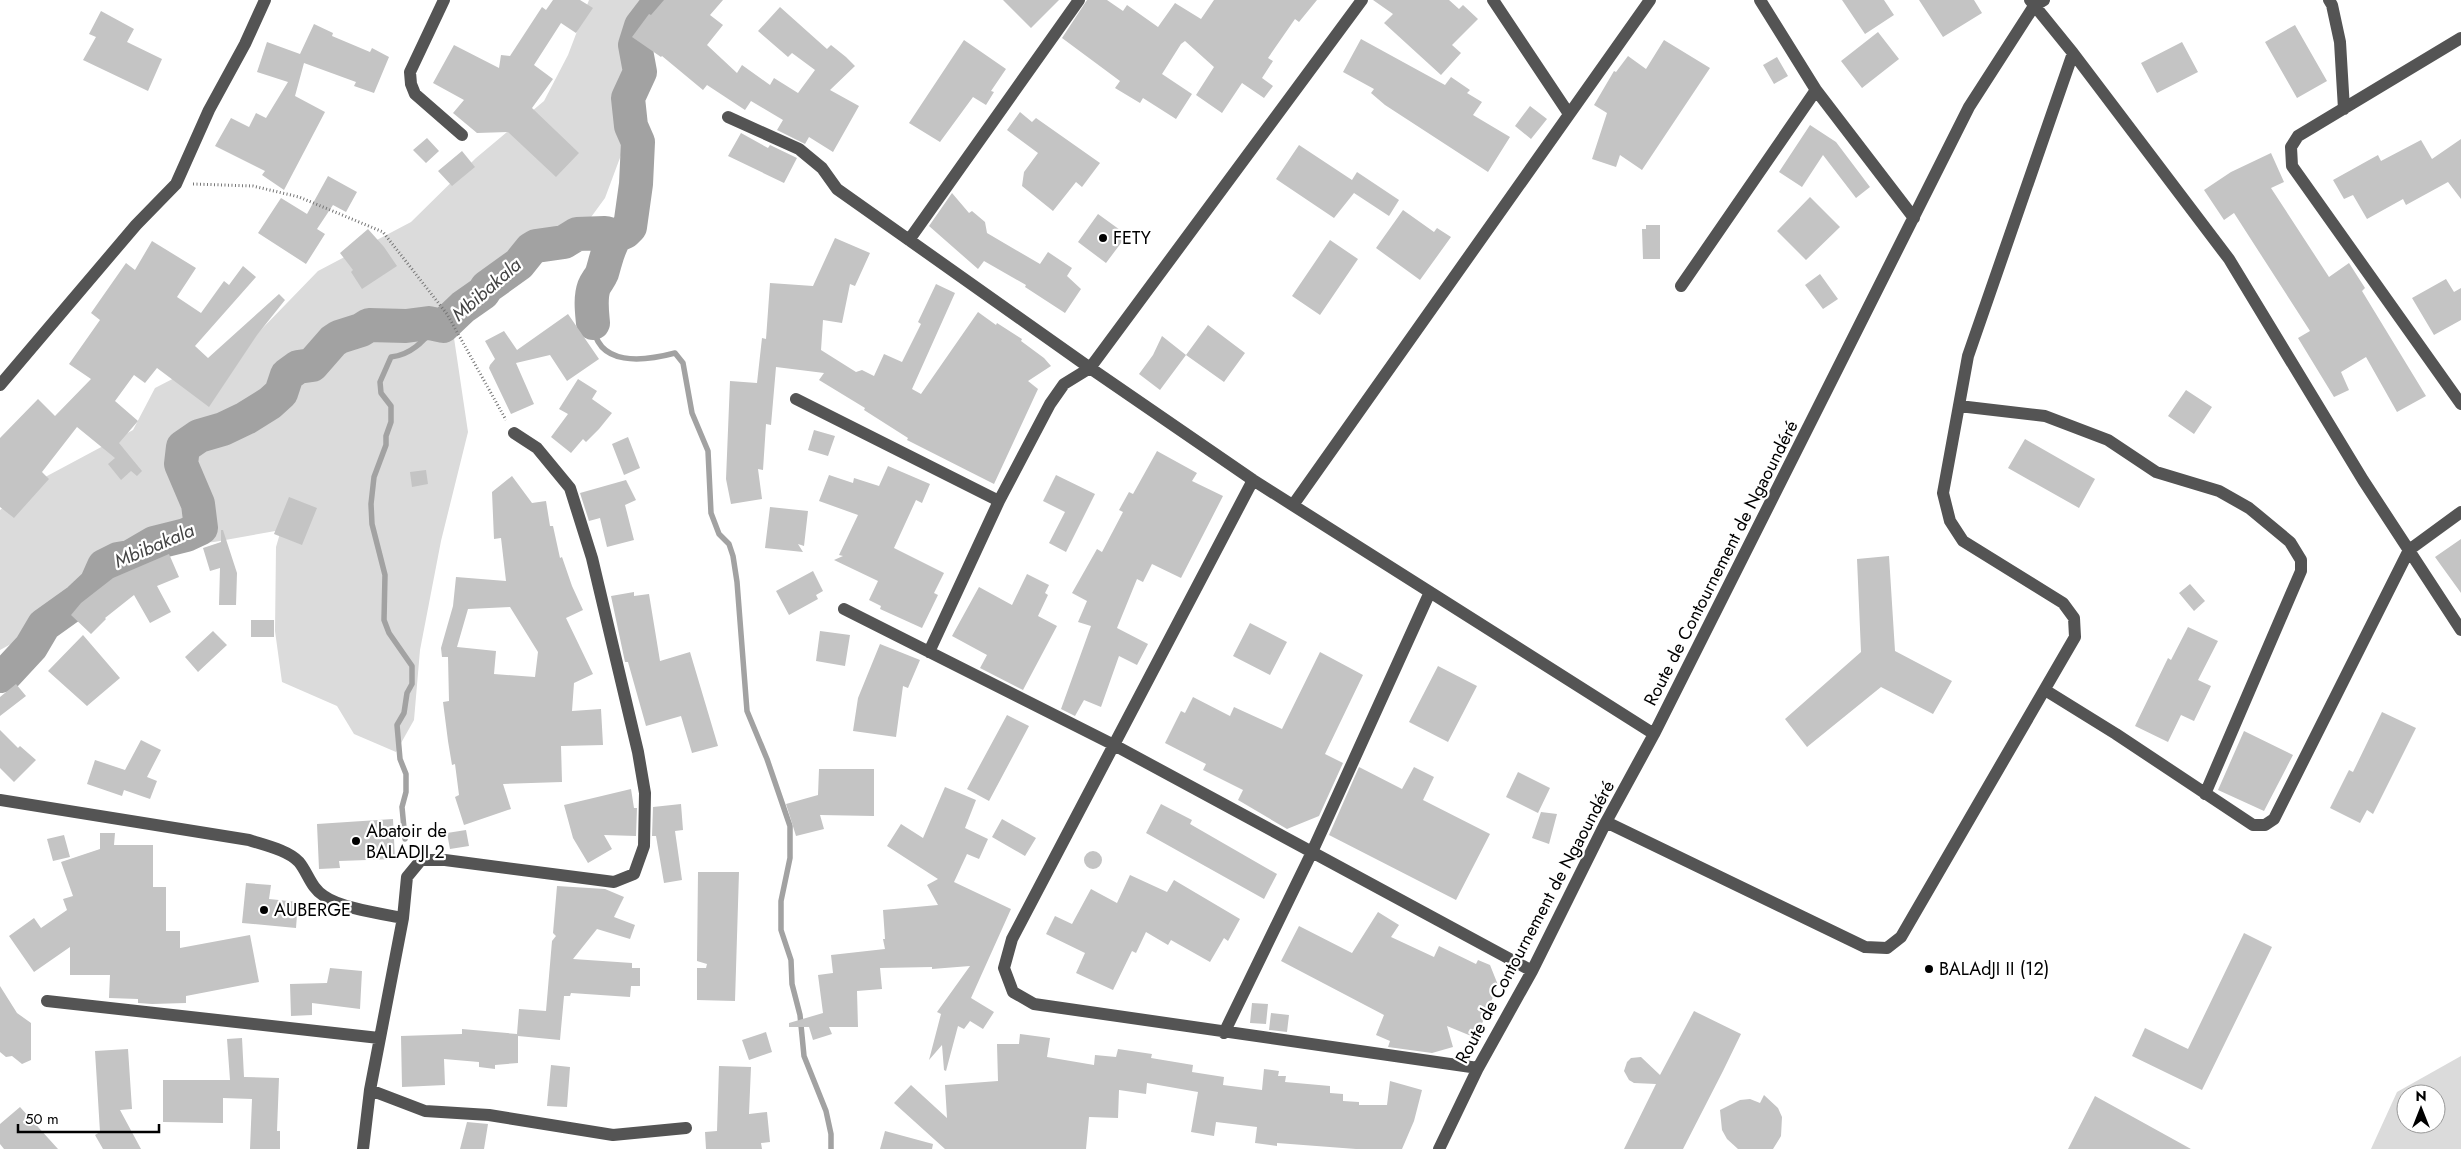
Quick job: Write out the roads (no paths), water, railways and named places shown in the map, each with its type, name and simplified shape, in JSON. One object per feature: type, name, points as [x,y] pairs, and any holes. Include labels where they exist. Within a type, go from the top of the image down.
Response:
[{"type":"street","points":[[0,385],[136,225],[176,184],[210,110],[245,44],[265,0]]},
{"type":"street","points":[[444,0],[410,72],[411,84],[415,94],[462,135]]},
{"type":"street","points":[[909,240],[1079,0]]},
{"type":"street","points":[[929,652],[998,501],[1054,398],[1064,384],[1090,368],[1362,0]]},
{"type":"street","points":[[1493,0],[1569,114]]},
{"type":"street","points":[[1293,506],[1650,0]]},
{"type":"street","points":[[1760,0],[1816,90],[1914,218]]},
{"type":"street","points":[[2328,0],[2332,5],[2340,42],[2344,109]]},
{"type":"street","points":[[2036,2],[2229,260],[2363,480],[2461,630]]},
{"type":"street","name":"Route de Contournement de Ngaoundéré","points":[[1439,1149],[1478,1068],[1532,971],[1606,822],[1654,734],[1969,107],[2036,2]]},
{"type":"street","points":[[2461,38],[2298,136],[2291,147],[2292,166],[2461,404]]},
{"type":"street","points":[[1606,822],[1865,947],[1886,948],[1901,937],[2075,637],[2074,618],[2063,603],[1963,541],[1950,521],[1943,493],[1968,356],[2073,53]]},
{"type":"street","points":[[1681,286],[1816,90]]},
{"type":"street","points":[[728,117],[799,149],[822,168],[837,189],[1090,368],[1293,506],[1654,734]]},
{"type":"street","points":[[796,399],[998,501]]},
{"type":"street","points":[[1959,406],[2045,416],[2108,440],[2156,472],[2219,491],[2249,508],[2290,542],[2301,560],[2301,571],[2205,794]]},
{"type":"street","points":[[363,1149],[379,1038],[403,918],[407,877],[421,860],[445,860],[614,882],[634,874],[644,846],[645,793],[638,752],[592,558],[570,488],[537,448],[514,433]]},
{"type":"street","points":[[1254,480],[1012,939],[1004,968],[1013,992],[1034,1004],[1478,1068]]},
{"type":"street","points":[[2045,690],[2116,734],[2253,825],[2265,825],[2274,819],[2409,550],[2461,512]]},
{"type":"street","points":[[1224,1032],[1312,852],[1430,592]]},
{"type":"street","points":[[844,609],[1114,745],[1532,971]]},
{"type":"street","points":[[0,800],[249,840],[276,849],[298,861],[314,887],[325,897],[358,908],[403,918]]},
{"type":"street","points":[[47,1001],[379,1038]]},
{"type":"street","points":[[370,1090],[425,1111],[489,1115],[613,1136],[686,1128]]},
{"type":"waterway","name":"Mbibakala","points":[[0,676],[6,674],[31,647],[44,625],[79,600],[96,584],[104,566],[118,559],[130,557],[154,543],[186,535],[201,528],[198,504],[181,464],[183,447],[199,436],[223,429],[246,418],[270,403],[281,393],[287,375],[298,367],[312,365],[333,341],[339,337],[361,330],[369,325],[406,326],[429,323],[443,326],[463,307],[483,293],[487,287],[519,264],[531,249],[536,246],[564,242],[577,234],[605,233],[616,236],[625,232],[630,227],[636,184],[638,142],[631,126],[628,98],[640,72],[635,45],[641,26],[661,0]]},
{"type":"waterway","points":[[593,323],[593,291],[616,236]]},
{"type":"waterway","points":[[593,323],[596,338],[603,348],[612,354],[624,358],[637,359],[675,353],[683,363],[692,413],[708,451],[711,513],[719,534],[729,544],[733,556],[737,582],[747,711],[767,759],[790,826],[790,858],[781,901],[781,930],[791,960],[792,984],[800,1015],[804,1056],[826,1111],[831,1134],[831,1149]]},
{"type":"waterway","points":[[405,839],[402,807],[406,792],[406,774],[400,759],[397,725],[404,713],[407,693],[412,684],[412,666],[389,633],[384,620],[385,575],[372,524],[371,504],[374,477],[386,445],[386,436],[391,422],[391,406],[381,393],[380,382],[391,357],[411,350],[437,325]]},
{"type":"place","name":"FETY","points":[[1103,238]]},
{"type":"place","name":"Abatoir de BALADJI 2","points":[[356,841]]},
{"type":"place","name":"AUBERGE","points":[[264,910]]},
{"type":"place","name":"BALAdJI II (12)","points":[[1929,969]]}]
